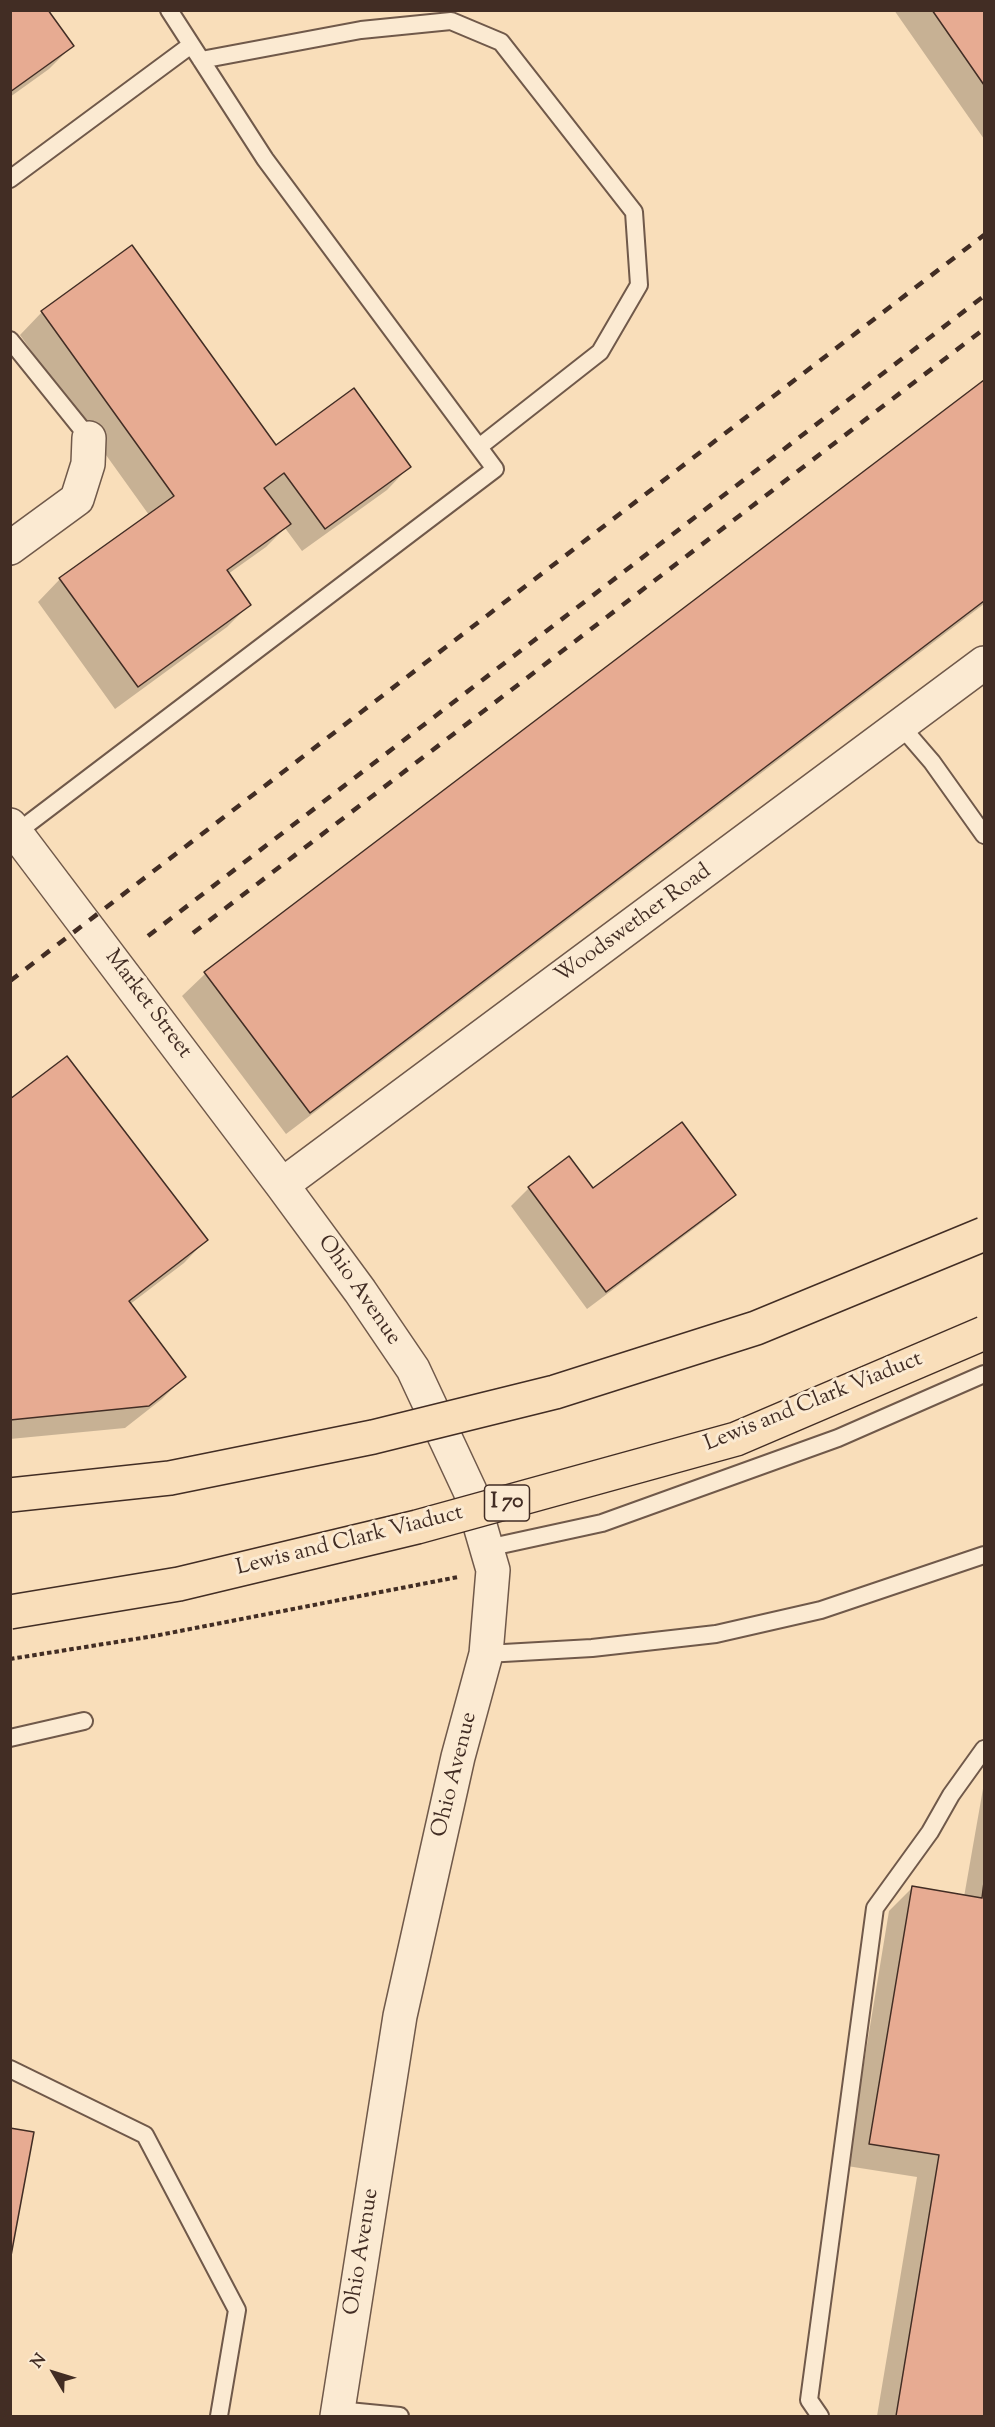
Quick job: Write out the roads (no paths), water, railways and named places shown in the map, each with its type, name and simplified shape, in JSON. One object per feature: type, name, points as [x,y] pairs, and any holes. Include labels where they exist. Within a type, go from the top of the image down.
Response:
[{"type":"highway","points":[[10,1495],[170,1478],[373,1437],[555,1392],[756,1328],[984,1234]]},
{"type":"highway","name":"Lewis and Clark Viaduct","points":[[10,1612],[179,1584],[417,1527],[736,1439],[984,1333]]},
{"type":"street","points":[[10,548],[77,499],[88,464],[89,438]]},
{"type":"street","name":"Woodswether Road","points":[[282,1185],[984,663]]},
{"type":"street","name":"Market Street","points":[[13,829],[282,1185]]},
{"type":"street","name":"Ohio Avenue","points":[[282,1185],[360,1291],[413,1370],[470,1491],[493,1570],[486,1654],[458,1757],[400,2016],[337,2413]]},
{"type":"lane","points":[[13,829],[495,469],[265,159],[169,10]]},
{"type":"lane","points":[[201,60],[361,30],[451,21],[501,42],[634,212],[639,285],[600,352],[479,447]]},
{"type":"lane","points":[[10,179],[191,45]]},
{"type":"lane","points":[[10,340],[89,438]]},
{"type":"lane","points":[[901,726],[932,762],[984,835]]},
{"type":"lane","points":[[487,1548],[602,1523],[838,1438],[984,1374]]},
{"type":"lane","points":[[486,1654],[592,1648],[716,1634],[821,1610],[984,1555]]},
{"type":"lane","points":[[10,1738],[84,1721]]},
{"type":"lane","points":[[820,2416],[808,2400],[875,1908],[930,1832],[951,1795],[984,1749]]},
{"type":"lane","points":[[10,2069],[145,2135],[237,2310],[219,2416]]},
{"type":"lane","points":[[337,2413],[400,2416]]},
{"type":"railway","points":[[10,981],[984,235]]},
{"type":"railway","points":[[148,936],[984,296]]},
{"type":"railway","points":[[193,933],[984,329]]}]
